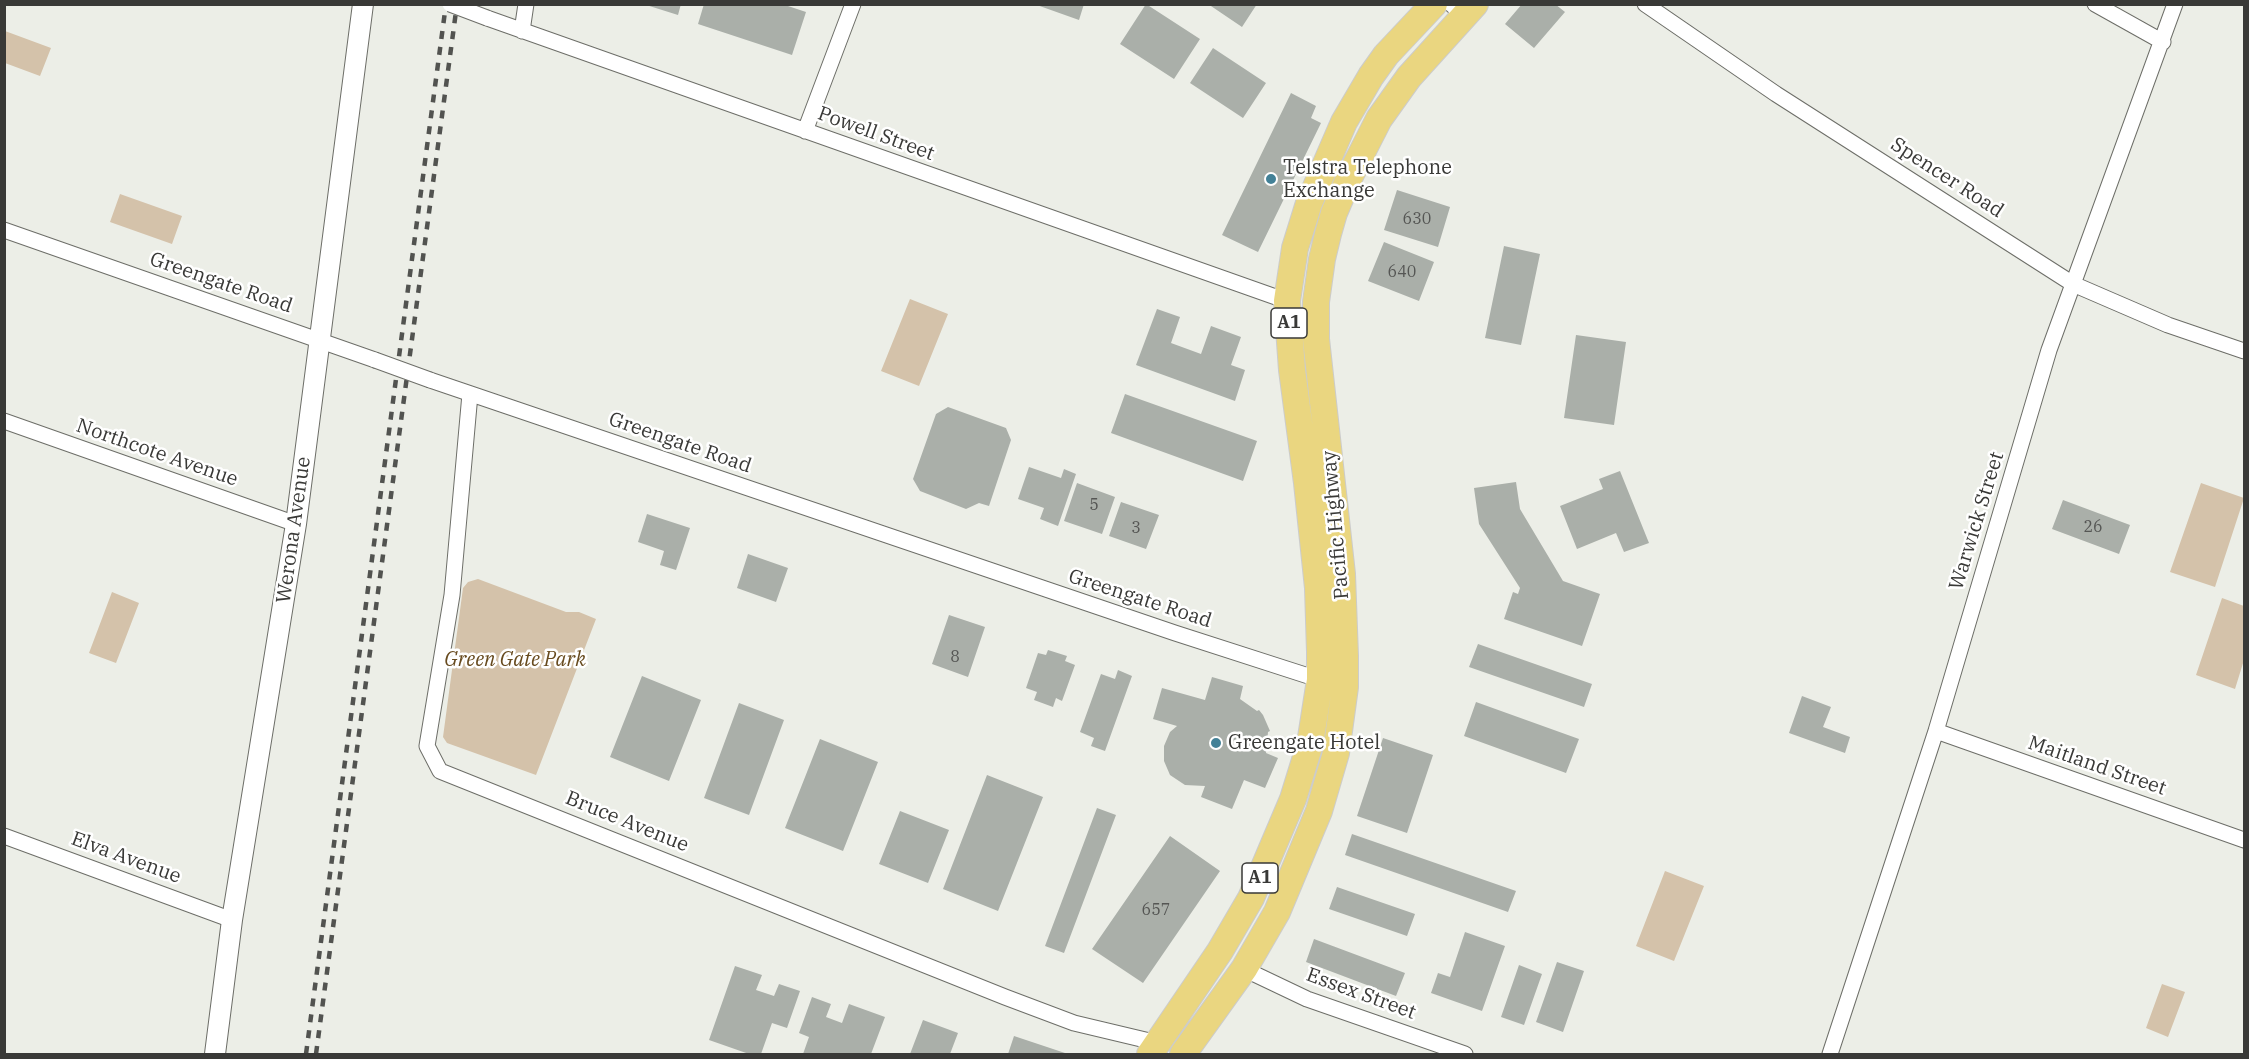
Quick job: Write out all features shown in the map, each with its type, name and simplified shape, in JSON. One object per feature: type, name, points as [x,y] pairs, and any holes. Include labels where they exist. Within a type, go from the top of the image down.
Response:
[{"type":"highway","name":"Pacific Highway","points":[[1154,1049],[1220,951],[1251,898],[1293,799],[1310,744],[1320,680],[1318,588],[1292,370],[1287,301],[1295,248],[1309,203],[1344,122],[1386,55],[1434,4]]},
{"type":"highway","name":"Pacific Highway","points":[[1183,1054],[1244,969],[1276,912],[1319,811],[1336,753],[1345,687],[1346,656],[1342,574],[1316,339],[1316,302],[1322,259],[1335,213],[1379,118],[1464,9]]},
{"type":"street","name":"Werona Avenue","points":[[215,1054],[232,920],[296,524],[363,4]]},
{"type":"street","name":"Powell Street","points":[[450,4],[522,32],[1287,301]]},
{"type":"street","points":[[522,32],[526,4]]},
{"type":"street","points":[[806,131],[853,4]]},
{"type":"street","name":"Spencer Road","points":[[1645,4],[1776,94],[2073,284],[2168,325],[2244,351]]},
{"type":"street","points":[[2094,4],[2163,42]]},
{"type":"street","name":"Warwick Street","points":[[1830,1054],[1936,731],[2049,350],[2175,4]]},
{"type":"street","name":"Greengate Road","points":[[4,230],[470,394],[1175,633],[1345,687]]},
{"type":"street","name":"Bruce Avenue","points":[[470,394],[453,584],[427,746],[440,771],[1045,1012],[1154,1049]]},
{"type":"street","name":"Northcote Avenue","points":[[4,422],[296,524]]},
{"type":"street","name":"Maitland Street","points":[[1936,731],[2244,840]]},
{"type":"street","name":"Elva Avenue","points":[[4,836],[232,920]]},
{"type":"street","name":"Essex Street","points":[[1244,969],[1307,999],[1465,1054]]},
{"type":"green space","points":[[5,31],[51,48],[40,76],[5,63]]},
{"type":"green space","points":[[120,194],[182,216],[172,244],[110,222]]},
{"type":"green space","points":[[910,299],[948,314],[919,386],[881,371]]},
{"type":"green space","points":[[2201,483],[2244,498],[2215,587],[2170,572]]},
{"type":"green space","name":"Green Gate Park","points":[[478,579],[566,612],[579,612],[596,619],[536,775],[447,743],[443,737],[463,588],[468,582]]},
{"type":"green space","points":[[112,592],[139,603],[116,663],[89,653]]},
{"type":"green space","points":[[2222,598],[2244,606],[2244,660],[2235,689],[2196,675]]},
{"type":"green space","points":[[1665,871],[1704,886],[1674,961],[1636,946]]},
{"type":"green space","points":[[2162,984],[2185,992],[2168,1037],[2146,1028]]},
{"type":"building","points":[[643,4],[681,4],[678,15]]},
{"type":"building","points":[[704,4],[782,4],[806,12],[792,55],[698,24]]},
{"type":"building","points":[[1034,4],[1084,4],[1079,20]]},
{"type":"building","points":[[1146,4],[1200,39],[1174,79],[1120,44]]},
{"type":"building","points":[[1208,4],[1257,4],[1242,27]]},
{"type":"building","points":[[1522,4],[1542,6],[1555,4],[1565,12],[1534,48],[1505,24]]},
{"type":"building","points":[[1213,48],[1266,83],[1243,118],[1190,83]]},
{"type":"building","name":"Telstra Telephone Exchange","points":[[1291,93],[1316,106],[1311,118],[1321,123],[1258,252],[1222,235]]},
{"type":"building","points":[[1397,190],[1450,207],[1438,247],[1384,230]]},
{"type":"building","points":[[1384,242],[1434,262],[1419,301],[1368,281]]},
{"type":"building","points":[[1504,246],[1540,254],[1521,345],[1485,338]]},
{"type":"building","points":[[1157,309],[1180,317],[1171,343],[1201,354],[1211,326],[1241,337],[1231,365],[1245,370],[1235,401],[1136,365]]},
{"type":"building","points":[[1576,335],[1626,342],[1614,425],[1564,418]]},
{"type":"building","points":[[1125,394],[1257,441],[1243,481],[1111,433]]},
{"type":"building","points":[[948,407],[1006,428],[1011,440],[989,506],[979,503],[966,509],[920,491],[913,479],[936,414]]},
{"type":"building","points":[[1029,467],[1061,478],[1064,469],[1076,474],[1058,526],[1040,519],[1044,508],[1018,499]]},
{"type":"building","points":[[1620,471],[1649,543],[1624,552],[1616,533],[1577,549],[1560,506],[1603,489],[1599,479]]},
{"type":"building","points":[[1516,482],[1520,509],[1563,581],[1600,594],[1582,646],[1504,619],[1513,592],[1518,594],[1520,588],[1479,524],[1474,488]]},
{"type":"building","points":[[1077,483],[1115,497],[1102,534],[1064,521]]},
{"type":"building","points":[[2063,500],[2130,525],[2119,554],[2052,529]]},
{"type":"building","points":[[1121,502],[1159,515],[1146,549],[1109,536]]},
{"type":"building","points":[[647,514],[690,528],[676,570],[660,565],[664,551],[638,542]]},
{"type":"building","points":[[748,554],[788,568],[776,602],[737,588]]},
{"type":"building","points":[[949,615],[985,627],[968,677],[932,664]]},
{"type":"building","points":[[1478,644],[1592,684],[1584,707],[1469,667]]},
{"type":"building","points":[[1048,650],[1067,656],[1065,661],[1075,665],[1062,701],[1056,698],[1053,707],[1034,700],[1037,692],[1026,688],[1038,653],[1046,655]]},
{"type":"building","points":[[1118,670],[1132,676],[1105,751],[1091,746],[1094,738],[1080,732],[1101,674],[1115,679]]},
{"type":"building","points":[[642,676],[701,700],[669,781],[610,757]]},
{"type":"building","name":"Greengate Hotel","points":[[1212,677],[1243,686],[1240,699],[1257,711],[1259,710],[1270,731],[1266,753],[1278,758],[1265,788],[1244,780],[1232,809],[1201,797],[1205,786],[1185,785],[1170,775],[1164,761],[1164,746],[1170,732],[1177,726],[1153,719],[1162,688],[1205,700]]},
{"type":"building","points":[[1802,696],[1831,707],[1823,727],[1850,737],[1845,753],[1789,733]]},
{"type":"building","points":[[1476,702],[1579,739],[1566,773],[1464,736]]},
{"type":"building","points":[[739,703],[784,720],[749,815],[704,798]]},
{"type":"building","points":[[1383,738],[1433,755],[1407,833],[1357,816]]},
{"type":"building","points":[[820,739],[878,762],[843,851],[785,828]]},
{"type":"building","points":[[987,775],[1043,797],[998,911],[943,889]]},
{"type":"building","points":[[1097,808],[1116,815],[1064,953],[1045,946]]},
{"type":"building","points":[[900,811],[949,830],[928,883],[879,864]]},
{"type":"building","points":[[1352,834],[1516,891],[1508,912],[1345,855]]},
{"type":"building","points":[[1170,836],[1220,871],[1143,983],[1092,949]]},
{"type":"building","points":[[1337,887],[1415,914],[1407,936],[1329,909]]},
{"type":"building","points":[[1465,932],[1505,946],[1482,1011],[1431,993],[1438,973],[1450,977]]},
{"type":"building","points":[[1314,939],[1405,973],[1396,996],[1306,962]]},
{"type":"building","points":[[1557,962],[1584,971],[1563,1032],[1536,1022]]},
{"type":"building","points":[[1519,965],[1542,974],[1524,1025],[1501,1017]]},
{"type":"building","points":[[735,966],[762,975],[756,990],[774,996],[779,984],[800,991],[787,1028],[772,1023],[761,1054],[749,1054],[709,1040]]},
{"type":"building","points":[[812,997],[831,1004],[826,1017],[842,1023],[849,1004],[885,1017],[871,1054],[803,1054],[809,1037],[799,1033]]},
{"type":"building","points":[[923,1020],[958,1033],[950,1054],[910,1054]]},
{"type":"building","points":[[1014,1036],[1068,1054],[1008,1054]]},
{"type":"railway","points":[[306,1054],[446,4]]},
{"type":"railway","points":[[316,1054],[457,4]]},
{"type":"place","name":"Telstra Telephone Exchange","points":[[1271,179]]},
{"type":"place","name":"Greengate Hotel","points":[[1216,743]]}]
